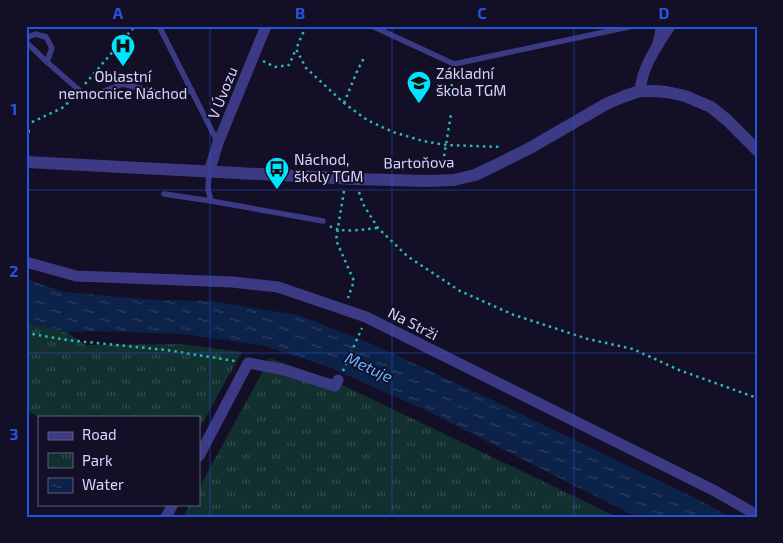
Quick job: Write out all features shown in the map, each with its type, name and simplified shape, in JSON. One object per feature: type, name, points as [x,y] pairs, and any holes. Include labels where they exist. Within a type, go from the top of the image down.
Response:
[{"type":"street","name":"V Úvozu","points":[[209,172],[218,143],[266,26]]},
{"type":"street","points":[[640,91],[644,73],[652,55],[670,26]]},
{"type":"street","name":"Bartoňova","points":[[26,162],[350,179],[440,181],[462,179],[481,173],[530,148],[606,104],[640,91],[654,91],[685,96],[710,107],[727,120],[757,150]]},
{"type":"street","name":"Na Strži","points":[[26,262],[76,276],[232,282],[278,287],[344,309],[366,317],[715,491],[757,515]]},
{"type":"street","points":[[200,454],[248,363],[281,369],[335,386],[340,376]]},
{"type":"lane","points":[[159,26],[218,143]]},
{"type":"lane","points":[[372,26],[454,64],[632,26]]},
{"type":"lane","points":[[652,55],[659,26]]},
{"type":"lane","points":[[46,62],[52,48],[46,37],[35,34],[26,40],[46,62],[87,97],[123,84],[172,96],[192,90]]},
{"type":"lane","points":[[209,172],[208,189],[211,201]]},
{"type":"lane","points":[[164,194],[323,221]]},
{"type":"path","points":[[26,132],[30,131],[26,125],[64,107],[135,26]]},
{"type":"path","points":[[263,61],[275,66],[289,65],[306,26]]},
{"type":"path","points":[[296,49],[306,68],[344,103],[367,120],[393,132],[423,141],[446,145],[504,148]]},
{"type":"path","points":[[344,103],[364,58]]},
{"type":"path","points":[[451,93],[454,64]]},
{"type":"path","points":[[440,181],[450,114]]},
{"type":"path","points":[[350,179],[378,228],[407,256],[460,291],[514,315],[588,338],[633,349],[679,370],[757,398]]},
{"type":"path","points":[[344,309],[354,281],[336,240],[350,179]]},
{"type":"path","points":[[323,221],[334,230],[378,228]]},
{"type":"path","points":[[26,333],[67,340],[166,350],[248,363]]},
{"type":"path","points":[[340,376],[359,335]]},
{"type":"green space","points":[[26,323],[66,332],[86,345],[181,344],[242,352],[200,427],[200,416],[38,416],[26,410]]},
{"type":"green space","points":[[270,358],[334,381],[617,517],[183,517],[189,506],[200,506],[200,486]]},
{"type":"water","name":"Metuje","points":[[26,279],[64,292],[154,300],[211,301],[298,315],[372,344],[486,397],[699,500],[729,517],[637,517],[421,408],[326,366],[262,345],[182,334],[66,332],[26,323]]},
{"type":"place","name":"Oblastní nemocnice Náchod","points":[[123,67]]},
{"type":"place","name":"Základní škola TGM","points":[[419,104]]},
{"type":"place","name":"Náchod, školy TGM","points":[[277,190]]}]
